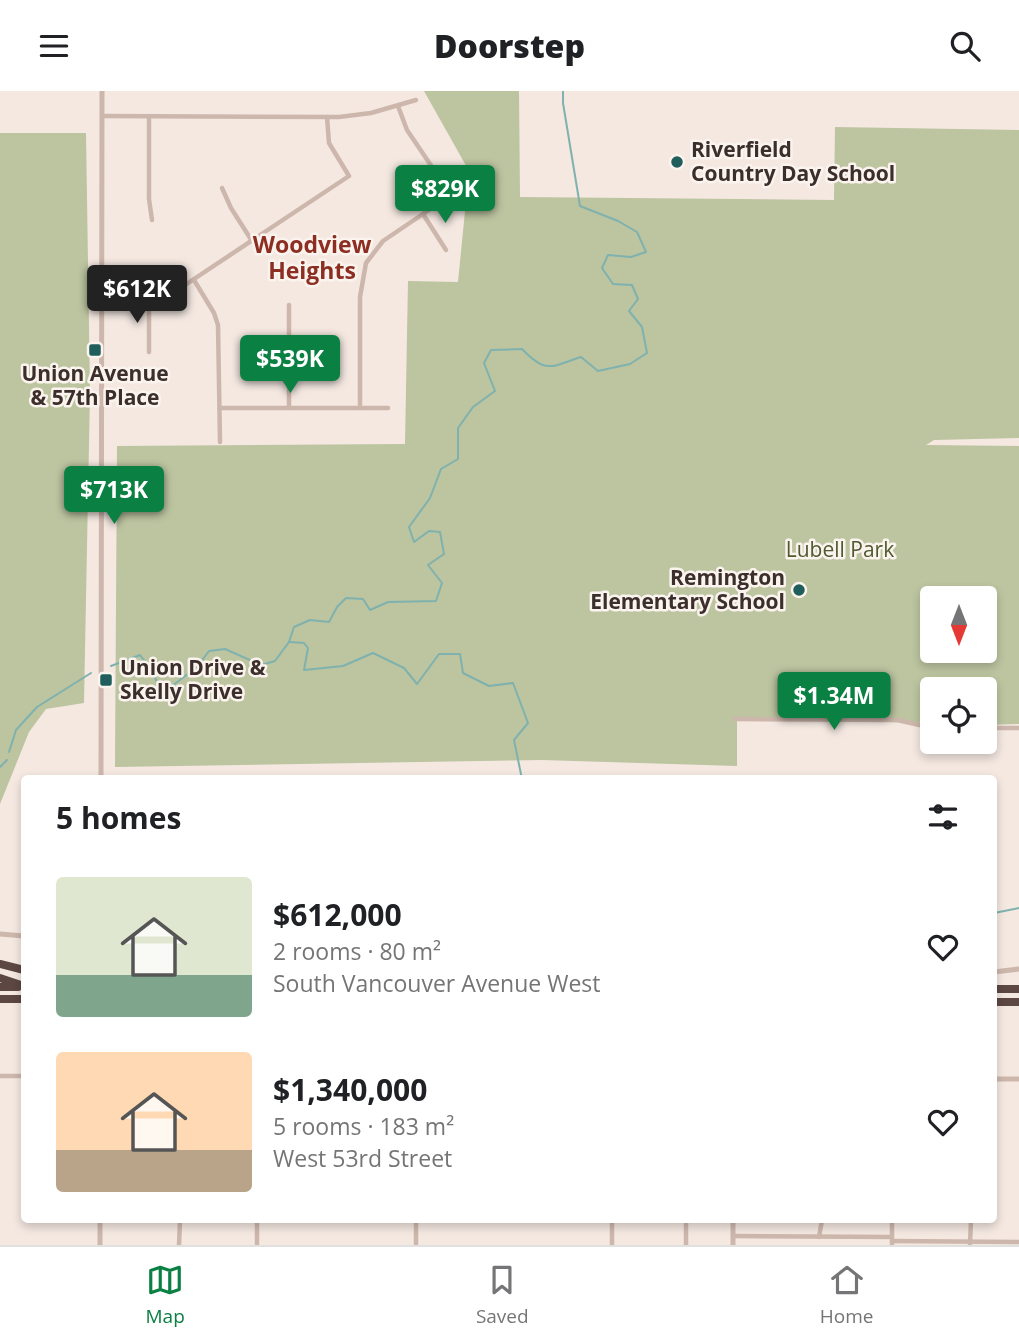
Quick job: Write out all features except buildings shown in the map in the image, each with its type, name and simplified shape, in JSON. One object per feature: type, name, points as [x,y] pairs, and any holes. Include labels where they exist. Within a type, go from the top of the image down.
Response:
[{"type":"highway","points":[[0,964],[21,969]]},
{"type":"highway","points":[[0,978],[21,986]]},
{"type":"highway","points":[[0,987],[21,987]]},
{"type":"highway","points":[[997,989],[1016,989]]},
{"type":"highway","points":[[0,999],[21,999]]},
{"type":"highway","points":[[997,1002],[1019,1002]]},
{"type":"street","points":[[101,775],[102,91]]},
{"type":"street","points":[[102,116],[327,117],[360,115],[416,100]]},
{"type":"street","points":[[359,408],[360,297],[363,270],[378,245],[451,195],[407,130],[398,106]]},
{"type":"street","points":[[149,116],[149,199],[152,220]]},
{"type":"street","points":[[102,300],[149,299],[168,295],[349,176],[329,143],[327,117]]},
{"type":"street","points":[[222,188],[252,241]]},
{"type":"street","points":[[423,214],[446,250]]},
{"type":"street","points":[[194,280],[218,324],[220,442]]},
{"type":"street","points":[[149,299],[149,352]]},
{"type":"street","points":[[289,305],[289,408]]},
{"type":"street","points":[[220,408],[388,408]]},
{"type":"street","points":[[735,719],[897,720],[920,725]]},
{"type":"street","points":[[997,728],[1019,728]]},
{"type":"street","points":[[0,934],[21,936]]},
{"type":"street","points":[[997,972],[1019,969]]},
{"type":"street","points":[[0,1076],[21,1076]]},
{"type":"street","points":[[997,1079],[1019,1079]]},
{"type":"street","points":[[100,1223],[100,1245]]},
{"type":"street","points":[[179,1245],[180,1223]]},
{"type":"street","points":[[257,1223],[257,1245]]},
{"type":"street","points":[[416,1223],[416,1245]]},
{"type":"street","points":[[612,1223],[612,1245]]},
{"type":"street","points":[[686,1223],[686,1245]]},
{"type":"street","points":[[733,1223],[733,1245]]},
{"type":"street","points":[[819,1237],[821,1223]]},
{"type":"street","points":[[892,1223],[892,1241]]},
{"type":"street","points":[[970,1244],[971,1223]]},
{"type":"street","points":[[733,1236],[970,1244],[1019,1242]]},
{"type":"green space","name":"Lubell Park","points":[[424,91],[519,91],[520,197],[834,200],[835,127],[1019,130],[1019,438],[934,440],[926,445],[1019,446],[1019,724],[997,725],[997,677],[920,677],[920,723],[737,719],[737,766],[542,760],[115,767],[117,446],[405,444],[408,281],[458,282],[469,171]]},
{"type":"green space","points":[[0,133],[86,133],[90,392],[84,703],[46,709],[29,732],[0,804]]},
{"type":"waterway","points":[[111,666],[140,655],[158,684],[172,686],[197,667],[209,651],[225,649],[261,665],[275,661],[289,642],[294,627],[310,620],[329,622],[337,607],[346,598],[363,599],[370,610],[388,602],[436,601],[442,583],[428,565],[444,554],[440,532],[429,531],[414,542],[409,527],[430,498],[441,469],[458,459],[458,428],[473,407],[495,391],[484,363],[491,350],[522,349],[537,362],[549,366],[581,357],[598,371],[630,364],[647,353],[642,327],[629,311],[638,299],[632,285],[613,284],[602,268],[608,255],[631,257],[646,252],[637,232],[618,221],[580,206],[563,91]]},
{"type":"waterway","points":[[290,642],[304,643],[308,648],[304,670],[343,666],[373,653],[404,668],[417,684],[439,654],[460,654],[463,673],[489,686],[513,683],[528,723],[514,740],[521,775]]},
{"type":"waterway","points":[[9,752],[16,730],[37,707],[91,673]]},
{"type":"waterway","points":[[0,767],[7,760]]},
{"type":"waterway","points":[[997,912],[1019,908]]},
{"type":"place","name":"Riverfield Country Day School","points":[[677,162]]},
{"type":"place","name":"Union Avenue & 57th Place","points":[[95,350]]},
{"type":"place","name":"Remington Elementary School","points":[[799,590]]},
{"type":"place","name":"Union Drive & Skelly Drive","points":[[106,680]]},
{"type":"district","name":"Woodview Heights","points":[[312,258]]}]
